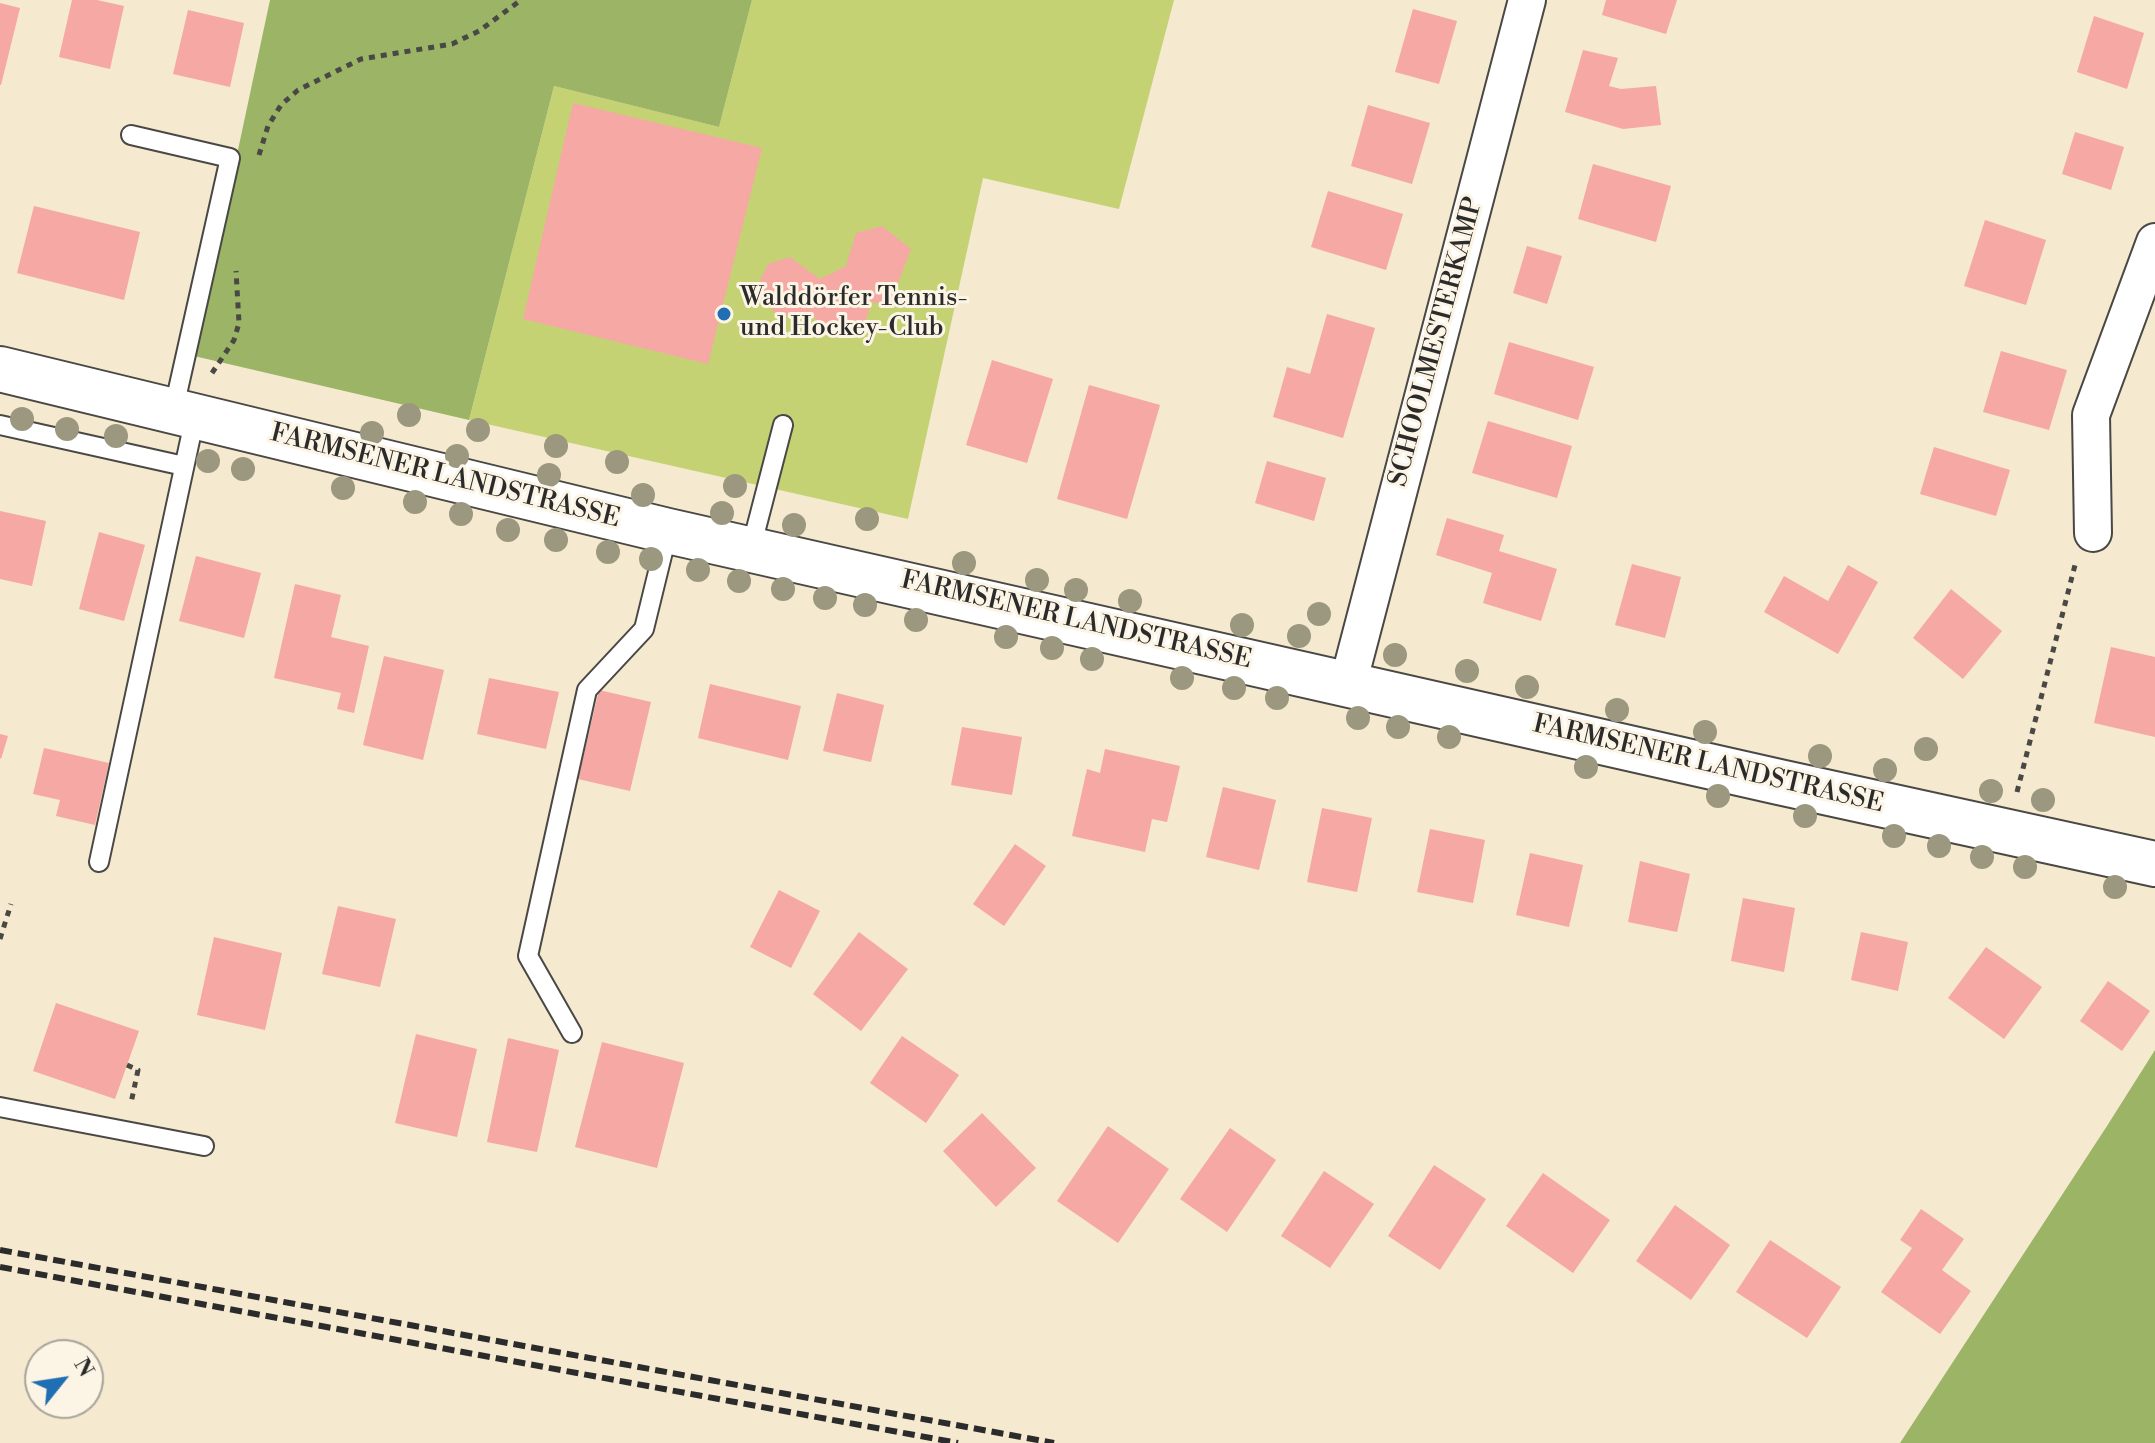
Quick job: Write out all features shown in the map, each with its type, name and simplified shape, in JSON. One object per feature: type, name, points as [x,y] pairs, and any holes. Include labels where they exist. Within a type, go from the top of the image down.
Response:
[{"type":"main road","name":"FARMSENER LANDSTRASSE","points":[[0,369],[668,531],[2155,864]]},
{"type":"street","name":"SCHOOLMESTERKAMP","points":[[1348,684],[1527,0]]},
{"type":"street","points":[[2093,533],[2091,415],[2155,242]]},
{"type":"lane","points":[[99,862],[184,466],[184,414],[230,158],[131,135]]},
{"type":"lane","points":[[0,425],[184,466]]},
{"type":"lane","points":[[751,548],[783,425]]},
{"type":"lane","points":[[572,1033],[528,956],[587,690],[644,629],[668,531]]},
{"type":"lane","points":[[0,1107],[204,1146]]},
{"type":"path","points":[[257,163],[268,126],[281,105],[298,90],[361,59],[452,44],[479,31],[521,0]]},
{"type":"path","points":[[184,414],[234,340],[239,323],[236,265]]},
{"type":"path","points":[[2006,832],[2075,566],[2093,533]]},
{"type":"path","points":[[0,939],[11,904]]},
{"type":"path","points":[[125,1131],[138,1070],[127,1065]]},
{"type":"green space","points":[[270,0],[752,0],[719,127],[554,86],[469,420],[194,356]]},
{"type":"green space","name":"Walddörfer Tennis- und Hockey-Club","points":[[752,0],[1174,0],[1119,209],[983,178],[908,519],[469,420],[554,86],[719,127]]},
{"type":"green space","points":[[2155,1050],[2155,1443],[1900,1443],[2107,1126]]},
{"type":"building","points":[[72,0],[97,0],[124,6],[110,69],[59,57]]},
{"type":"building","points":[[1606,0],[1677,0],[1666,34],[1602,15]]},
{"type":"building","points":[[0,3],[20,8],[1,85],[0,85]]},
{"type":"building","points":[[1413,9],[1457,21],[1439,84],[1395,72]]},
{"type":"building","points":[[188,10],[244,23],[230,87],[173,74]]},
{"type":"building","points":[[2094,16],[2144,33],[2127,89],[2077,72]]},
{"type":"building","points":[[1583,50],[1618,58],[1609,86],[1621,89],[1656,86],[1661,125],[1623,129],[1565,112]]},
{"type":"building","points":[[573,103],[762,148],[708,364],[523,319]]},
{"type":"building","points":[[1368,105],[1430,123],[1412,184],[1351,166]]},
{"type":"building","points":[[2075,132],[2124,147],[2111,190],[2062,174]]},
{"type":"building","points":[[1593,164],[1671,186],[1656,242],[1578,219]]},
{"type":"building","points":[[1328,191],[1403,214],[1386,270],[1311,247]]},
{"type":"building","points":[[34,206],[140,232],[124,300],[17,273]]},
{"type":"building","points":[[1985,220],[2046,240],[2026,305],[1964,286]]},
{"type":"building","points":[[882,226],[911,249],[890,304],[871,302],[865,324],[835,335],[806,311],[779,318],[756,289],[768,264],[790,257],[820,279],[846,266],[856,233]]},
{"type":"building","points":[[1527,246],[1562,256],[1547,304],[1513,293]]},
{"type":"building","points":[[1327,314],[1375,328],[1343,438],[1273,417],[1287,367],[1310,374]]},
{"type":"building","points":[[1509,342],[1594,367],[1578,420],[1494,394]]},
{"type":"building","points":[[2001,351],[2067,370],[2049,430],[1983,412]]},
{"type":"building","points":[[992,360],[1053,379],[1027,463],[966,445]]},
{"type":"building","points":[[1089,385],[1160,405],[1127,519],[1057,499]]},
{"type":"building","points":[[1488,421],[1572,446],[1557,498],[1472,473]]},
{"type":"building","points":[[1934,447],[2010,470],[1996,516],[1920,494]]},
{"type":"building","points":[[1267,461],[1326,478],[1314,521],[1255,503]]},
{"type":"building","points":[[0,511],[46,521],[32,586],[0,579]]},
{"type":"building","points":[[1447,518],[1504,535],[1499,551],[1557,569],[1541,621],[1483,603],[1492,573],[1436,555]]},
{"type":"building","points":[[99,532],[145,545],[124,621],[79,609]]},
{"type":"building","points":[[196,556],[261,573],[244,638],[179,621]]},
{"type":"building","points":[[1632,564],[1681,577],[1665,638],[1615,625]]},
{"type":"building","points":[[1848,565],[1878,582],[1838,654],[1764,612],[1784,576],[1828,601]]},
{"type":"building","points":[[295,584],[341,595],[331,637],[369,646],[354,713],[337,709],[341,693],[274,678]]},
{"type":"building","points":[[1951,589],[2002,631],[1963,679],[1913,638]]},
{"type":"building","points":[[2111,647],[2155,657],[2155,737],[2094,723]]},
{"type":"building","points":[[384,656],[444,670],[423,760],[363,745]]},
{"type":"building","points":[[489,678],[559,692],[546,749],[477,734]]},
{"type":"building","points":[[710,684],[801,706],[788,760],[698,738]]},
{"type":"building","points":[[599,690],[651,702],[630,791],[578,779]]},
{"type":"building","points":[[837,693],[884,705],[871,762],[823,751]]},
{"type":"building","points":[[962,727],[1022,737],[1012,795],[951,785]]},
{"type":"building","points":[[0,734],[8,736],[1,759],[0,758]]},
{"type":"building","points":[[44,748],[109,763],[95,825],[56,816],[60,800],[33,794]]},
{"type":"building","points":[[1105,749],[1180,766],[1167,822],[1152,819],[1145,852],[1072,836],[1087,769],[1100,773]]},
{"type":"building","points":[[1223,787],[1276,800],[1259,870],[1206,857]]},
{"type":"building","points":[[1322,808],[1372,818],[1357,892],[1307,882]]},
{"type":"building","points":[[1430,829],[1485,840],[1473,903],[1417,892]]},
{"type":"building","points":[[1015,844],[1046,866],[1004,926],[973,904]]},
{"type":"building","points":[[1530,853],[1583,865],[1569,927],[1516,915]]},
{"type":"building","points":[[1640,861],[1690,874],[1677,932],[1628,922]]},
{"type":"building","points":[[779,890],[820,911],[791,968],[750,947]]},
{"type":"building","points":[[1743,898],[1795,908],[1784,972],[1731,961]]},
{"type":"building","points":[[338,906],[396,919],[380,987],[322,974]]},
{"type":"building","points":[[859,932],[908,969],[861,1031],[813,994]]},
{"type":"building","points":[[1861,932],[1908,942],[1898,991],[1851,980]]},
{"type":"building","points":[[214,937],[282,953],[265,1030],[197,1015]]},
{"type":"building","points":[[1986,947],[2042,987],[2004,1039],[1948,998]]},
{"type":"building","points":[[2108,981],[2150,1011],[2122,1051],[2080,1021]]},
{"type":"building","points":[[56,1003],[139,1031],[115,1099],[33,1071]]},
{"type":"building","points":[[416,1034],[477,1049],[457,1137],[395,1123]]},
{"type":"building","points":[[902,1036],[959,1075],[926,1123],[870,1083]]},
{"type":"building","points":[[508,1038],[559,1050],[537,1152],[487,1142]]},
{"type":"building","points":[[602,1042],[684,1063],[657,1168],[575,1147]]},
{"type":"building","points":[[982,1113],[1036,1168],[996,1207],[943,1151]]},
{"type":"building","points":[[1108,1126],[1169,1169],[1118,1243],[1057,1201]]},
{"type":"building","points":[[1230,1128],[1276,1160],[1227,1232],[1180,1199]]},
{"type":"building","points":[[1434,1165],[1486,1199],[1440,1270],[1388,1236]]},
{"type":"building","points":[[1324,1171],[1374,1204],[1330,1268],[1281,1236]]},
{"type":"building","points":[[1543,1173],[1610,1220],[1573,1273],[1506,1226]]},
{"type":"building","points":[[1675,1205],[1730,1245],[1691,1300],[1636,1261]]},
{"type":"building","points":[[1921,1209],[1964,1239],[1942,1270],[1971,1291],[1940,1334],[1881,1292],[1912,1248],[1900,1240]]},
{"type":"building","points":[[1770,1240],[1841,1287],[1807,1338],[1736,1292]]},
{"type":"railway","points":[[0,1250],[1054,1443]]},
{"type":"railway","points":[[0,1267],[958,1443]]},
{"type":"place","name":"Walddörfer Tennis- und Hockey-Club","points":[[724,314]]}]
